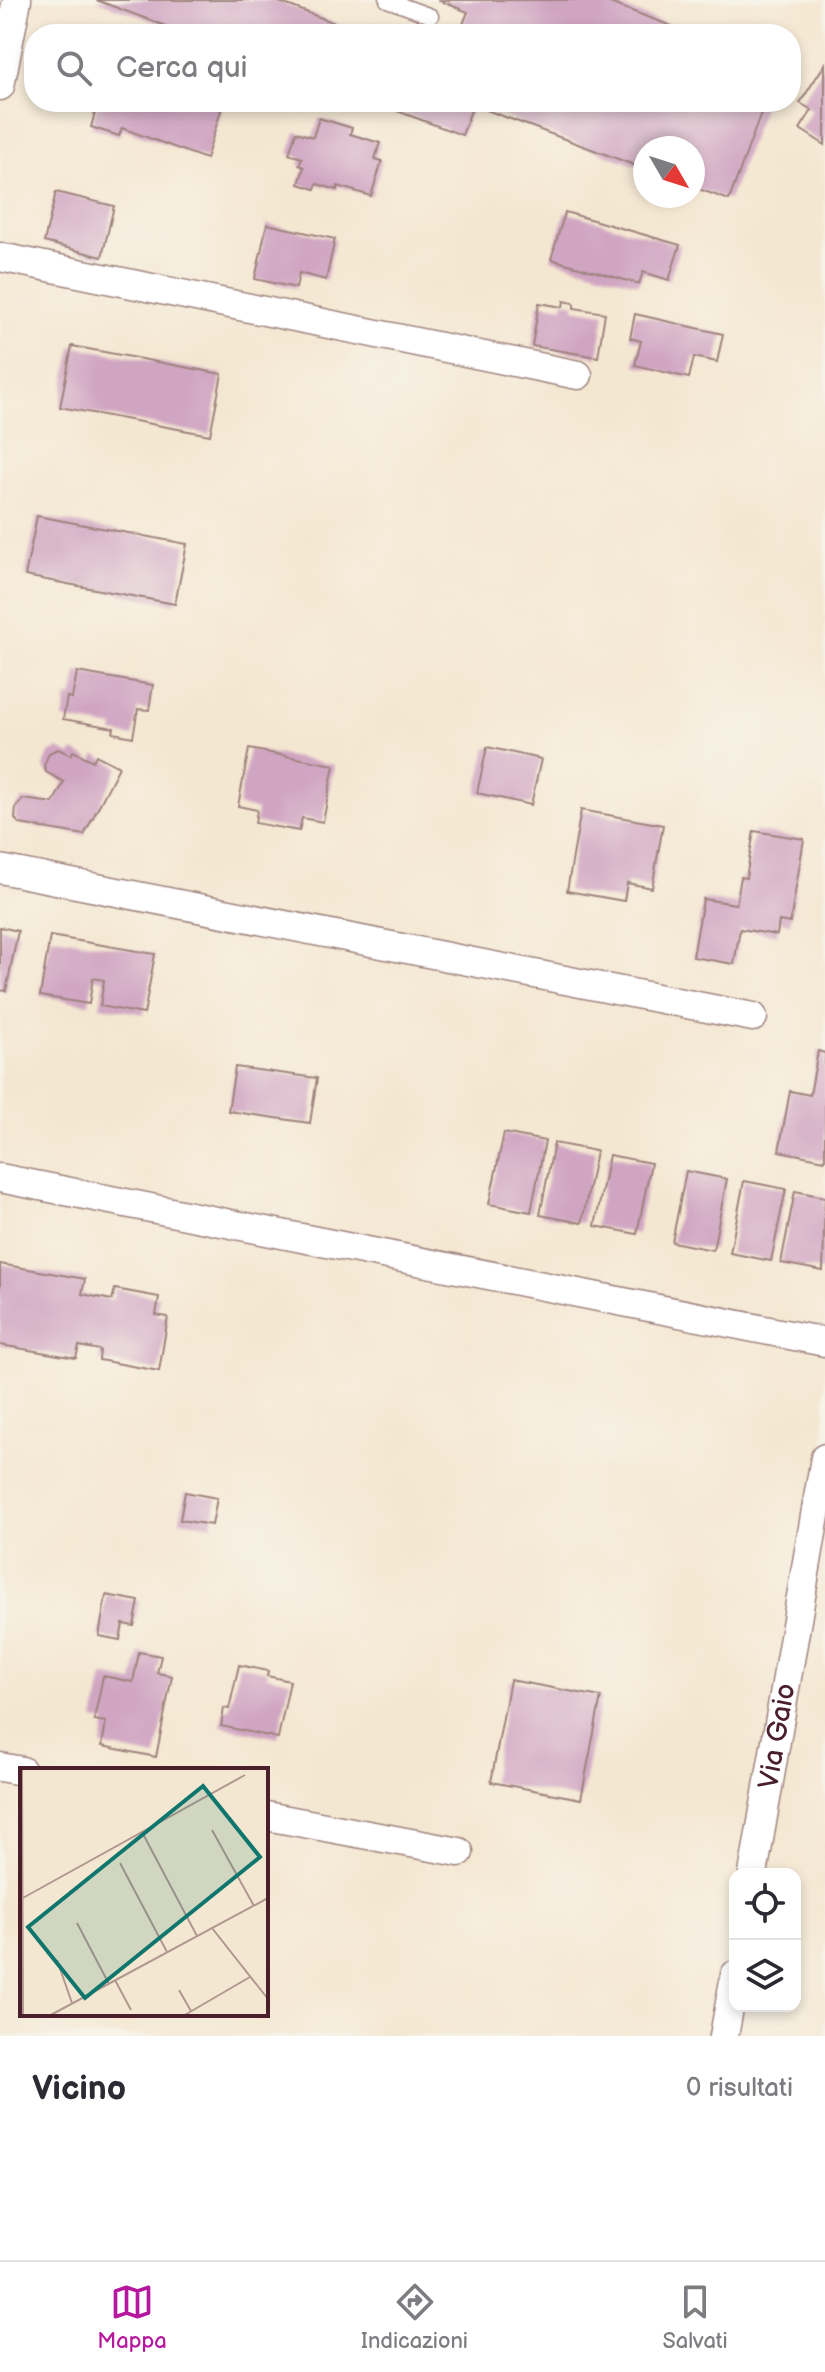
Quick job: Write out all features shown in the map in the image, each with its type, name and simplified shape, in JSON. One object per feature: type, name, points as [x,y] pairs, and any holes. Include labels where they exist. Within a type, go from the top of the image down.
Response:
[{"type":"street","points":[[0,86],[17,0]]},
{"type":"street","points":[[0,257],[578,375]]},
{"type":"street","points":[[0,869],[753,1017]]},
{"type":"street","points":[[0,1178],[825,1342]]},
{"type":"street","name":"Via Gaio","points":[[754,1868],[825,1458]]},
{"type":"street","points":[[0,1767],[20,1771]]},
{"type":"street","points":[[268,1816],[459,1852]]},
{"type":"street","points":[[724,2036],[729,2008]]},
{"type":"lane","points":[[387,0],[431,16]]},
{"type":"building","points":[[96,0],[274,0],[338,24],[160,24]]},
{"type":"building","points":[[438,0],[602,0],[666,24],[463,24],[468,12]]},
{"type":"building","points":[[825,64],[825,145],[800,129],[812,110],[801,101]]},
{"type":"building","points":[[95,112],[220,112],[206,159],[122,128],[119,136],[91,127]]},
{"type":"building","points":[[400,112],[470,112],[462,135]]},
{"type":"building","points":[[492,112],[761,112],[729,200],[705,191],[705,136],[633,136],[633,165]]},
{"type":"building","points":[[319,118],[352,128],[350,134],[380,143],[375,159],[382,161],[371,196],[338,186],[337,190],[317,184],[315,189],[299,184],[304,167],[299,165],[302,158],[289,154],[296,132],[313,137]]},
{"type":"building","points":[[56,192],[114,206],[102,257],[44,242]]},
{"type":"building","points":[[565,212],[680,245],[669,280],[643,272],[639,284],[551,259]]},
{"type":"building","points":[[267,224],[335,239],[326,280],[299,273],[296,288],[255,279]]},
{"type":"building","points":[[564,301],[574,303],[574,308],[605,313],[598,357],[532,346],[539,303],[563,307]]},
{"type":"building","points":[[635,314],[723,334],[717,362],[694,357],[689,378],[635,365],[641,341],[630,338]]},
{"type":"building","points":[[72,346],[222,374],[210,435],[60,407]]},
{"type":"building","points":[[37,516],[187,544],[175,604],[25,576]]},
{"type":"building","points":[[77,672],[153,685],[149,710],[138,709],[133,737],[113,733],[114,728],[63,719],[67,697],[72,698]]},
{"type":"building","points":[[487,747],[541,759],[531,805],[477,793]]},
{"type":"building","points":[[58,749],[71,755],[73,751],[93,761],[96,755],[119,767],[84,835],[20,824],[15,819],[16,807],[23,799],[53,803],[64,782],[46,772],[44,766],[49,753]]},
{"type":"building","points":[[249,749],[334,765],[323,822],[302,818],[299,831],[255,823],[257,810],[238,806]]},
{"type":"building","points":[[581,810],[663,825],[652,888],[627,883],[624,901],[567,891]]},
{"type":"building","points":[[754,831],[804,839],[790,923],[779,921],[777,935],[740,929],[734,964],[693,957],[703,899],[736,904],[741,877],[746,878]]},
{"type":"building","points":[[0,927],[18,931],[6,991],[0,990]]},
{"type":"building","points":[[50,936],[155,954],[144,1014],[100,1006],[104,980],[93,978],[89,1004],[40,996]]},
{"type":"building","points":[[818,1051],[825,1053],[825,1160],[779,1151],[790,1091],[810,1095]]},
{"type":"building","points":[[235,1067],[317,1078],[310,1123],[228,1111]]},
{"type":"building","points":[[504,1133],[545,1141],[531,1212],[489,1204]]},
{"type":"building","points":[[554,1143],[596,1151],[582,1223],[540,1215]]},
{"type":"building","points":[[609,1155],[651,1163],[637,1234],[595,1226]]},
{"type":"building","points":[[686,1171],[727,1179],[713,1250],[672,1242]]},
{"type":"building","points":[[744,1181],[786,1189],[771,1261],[730,1253]]},
{"type":"building","points":[[795,1191],[825,1197],[823,1271],[781,1263]]},
{"type":"building","points":[[0,1264],[85,1279],[82,1294],[112,1300],[115,1289],[159,1297],[156,1315],[168,1317],[159,1371],[99,1360],[100,1350],[79,1346],[76,1358],[0,1345]]},
{"type":"building","points":[[185,1492],[217,1498],[212,1525],[180,1520]]},
{"type":"building","points":[[106,1595],[139,1601],[134,1626],[123,1624],[120,1640],[99,1636]]},
{"type":"building","points":[[139,1652],[161,1656],[157,1673],[172,1676],[156,1757],[102,1746],[106,1722],[94,1720],[103,1676],[133,1682]]},
{"type":"building","points":[[239,1665],[268,1671],[267,1676],[290,1681],[278,1738],[221,1726],[224,1708],[229,1709]]},
{"type":"building","points":[[510,1680],[601,1697],[581,1799],[491,1782]]}]
